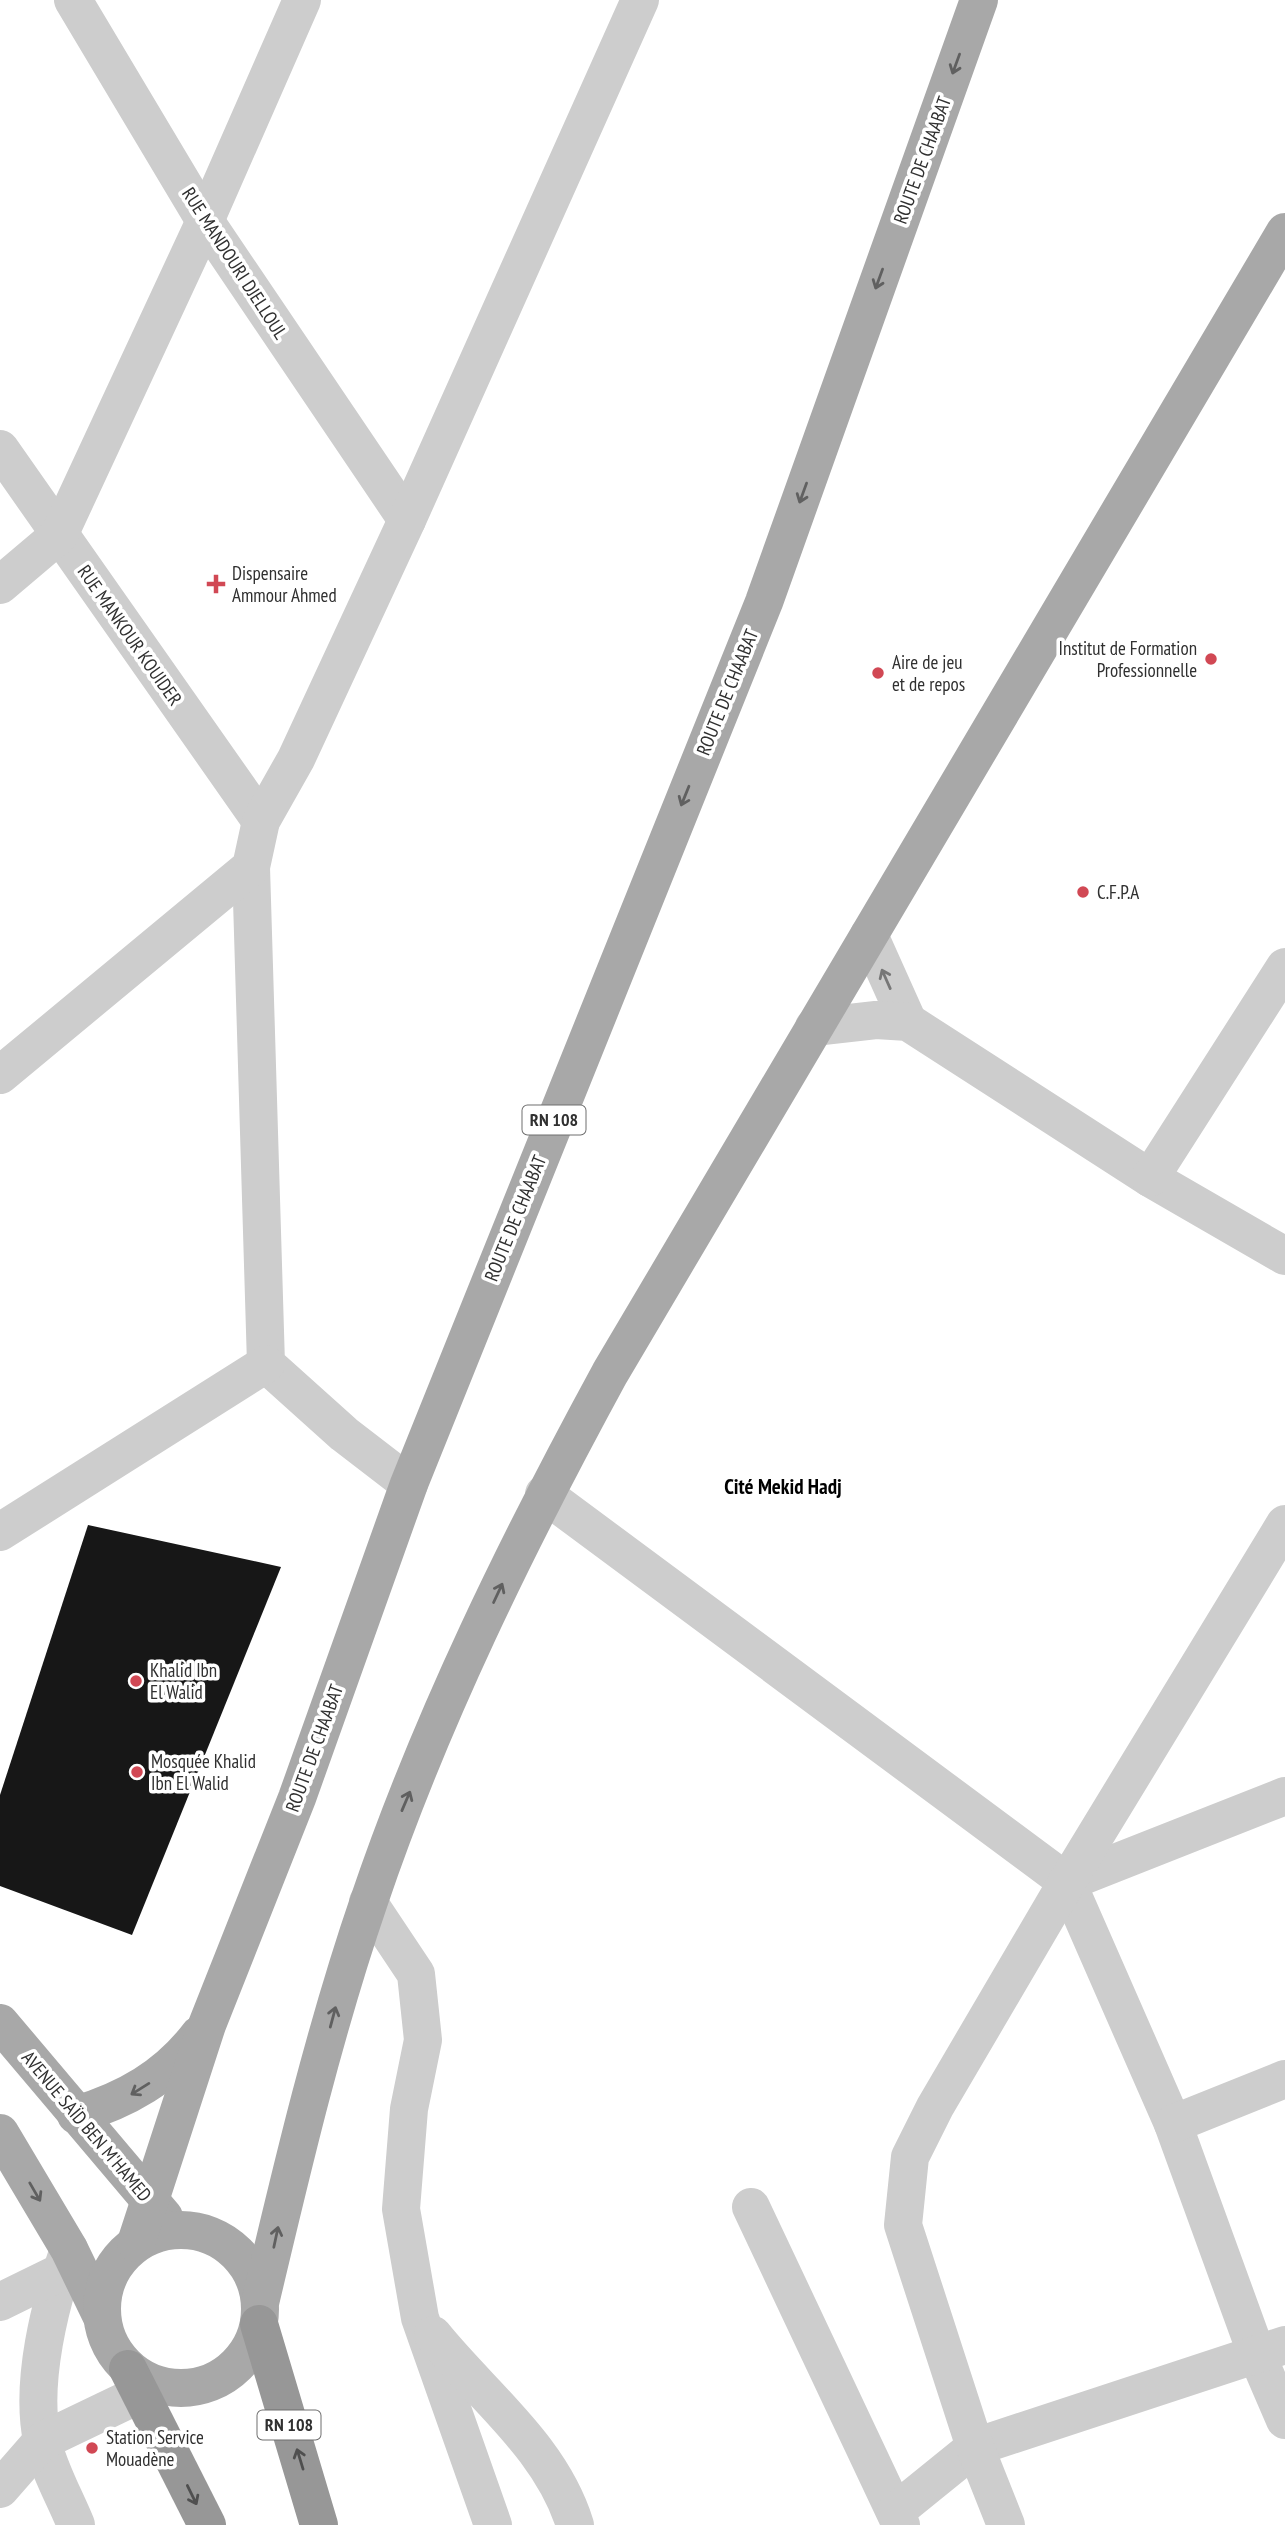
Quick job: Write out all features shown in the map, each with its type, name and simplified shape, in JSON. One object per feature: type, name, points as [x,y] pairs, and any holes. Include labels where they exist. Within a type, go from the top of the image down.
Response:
[{"type":"highway","name":"RN 108","points":[[260,2314],[319,2525]]},
{"type":"highway","points":[[134,2382],[207,2525]]},
{"type":"main road","name":"ROUTE DE CHAABAT","points":[[163,2215],[206,2025],[297,1798],[409,1484],[764,602],[979,0]]},
{"type":"main road","name":"RN 108","points":[[260,2314],[288,2184],[368,1902],[448,1700],[544,1494],[610,1373],[1285,232]]},
{"type":"main road","name":"AVENUE SAÏD BEN M'HAMED","points":[[0,2023],[163,2215]]},
{"type":"main road","points":[[76,2115],[117,2101],[163,2073],[187,2051],[206,2025]]},
{"type":"main road","points":[[0,2133],[65,2260],[101,2315],[105,2335],[114,2354],[134,2382],[146,2381],[165,2387],[186,2388],[207,2384],[225,2375],[241,2361],[252,2344],[260,2314],[256,2283],[247,2264],[233,2248],[163,2215],[155,2234],[136,2243],[120,2257],[109,2274],[101,2315]]},
{"type":"street","name":"RUE MANDOURI DJELLOUL","points":[[73,0],[205,220],[407,520]]},
{"type":"street","points":[[0,585],[59,535],[205,220],[302,0]]},
{"type":"street","points":[[409,1484],[344,1434],[266,1364],[251,867],[261,821],[296,760],[407,520],[640,0]]},
{"type":"street","name":"RUE MANKOUR KOUIDER","points":[[0,449],[261,821]]},
{"type":"street","points":[[0,1075],[251,867]]},
{"type":"street","points":[[869,935],[908,1022]]},
{"type":"street","points":[[1150,1178],[1285,967]]},
{"type":"street","points":[[814,1027],[876,1020],[908,1022],[1150,1178],[1285,1256]]},
{"type":"street","points":[[0,1532],[266,1364]]},
{"type":"street","points":[[544,1494],[1067,1881],[1271,2350],[1285,2420]]},
{"type":"street","points":[[1006,2525],[975,2447],[903,2225],[910,2157],[935,2108],[1067,1881],[1285,1524]]},
{"type":"street","points":[[1067,1881],[1285,1796]]},
{"type":"street","points":[[368,1902],[416,1974],[423,2040],[409,2109],[401,2209],[420,2318],[494,2525]]},
{"type":"street","points":[[1173,2124],[1285,2079]]},
{"type":"street","points":[[751,2207],[898,2518],[975,2447],[1271,2350]]},
{"type":"street","points":[[0,2302],[65,2260]]},
{"type":"street","points":[[65,2260],[48,2324],[37,2403],[42,2441],[76,2525]]},
{"type":"street","points":[[420,2318],[456,2364],[504,2411],[542,2460],[575,2525]]},
{"type":"street","points":[[0,2489],[42,2441],[134,2382]]},
{"type":"building","name":"Khalid Ibn El Walid","points":[[88,1525],[281,1567],[132,1935],[0,1886],[0,1795]]},
{"type":"place","name":"Dispensaire Ammour Ahmed","points":[[216,584]]},
{"type":"place","name":"Institut de Formation Professionnelle","points":[[1211,659]]},
{"type":"place","name":"Aire de jeu et de repos","points":[[878,673]]},
{"type":"place","name":"C.F.P.A","points":[[1083,892]]},
{"type":"place","name":"Khalid Ibn El Walid","points":[[136,1681]]},
{"type":"place","name":"Mosquée Khalid Ibn El Walid","points":[[137,1772]]},
{"type":"place","name":"Station Service Mouadène","points":[[92,2448]]},
{"type":"district","name":"Cité Mekid Hadj","points":[[783,1487]]}]
